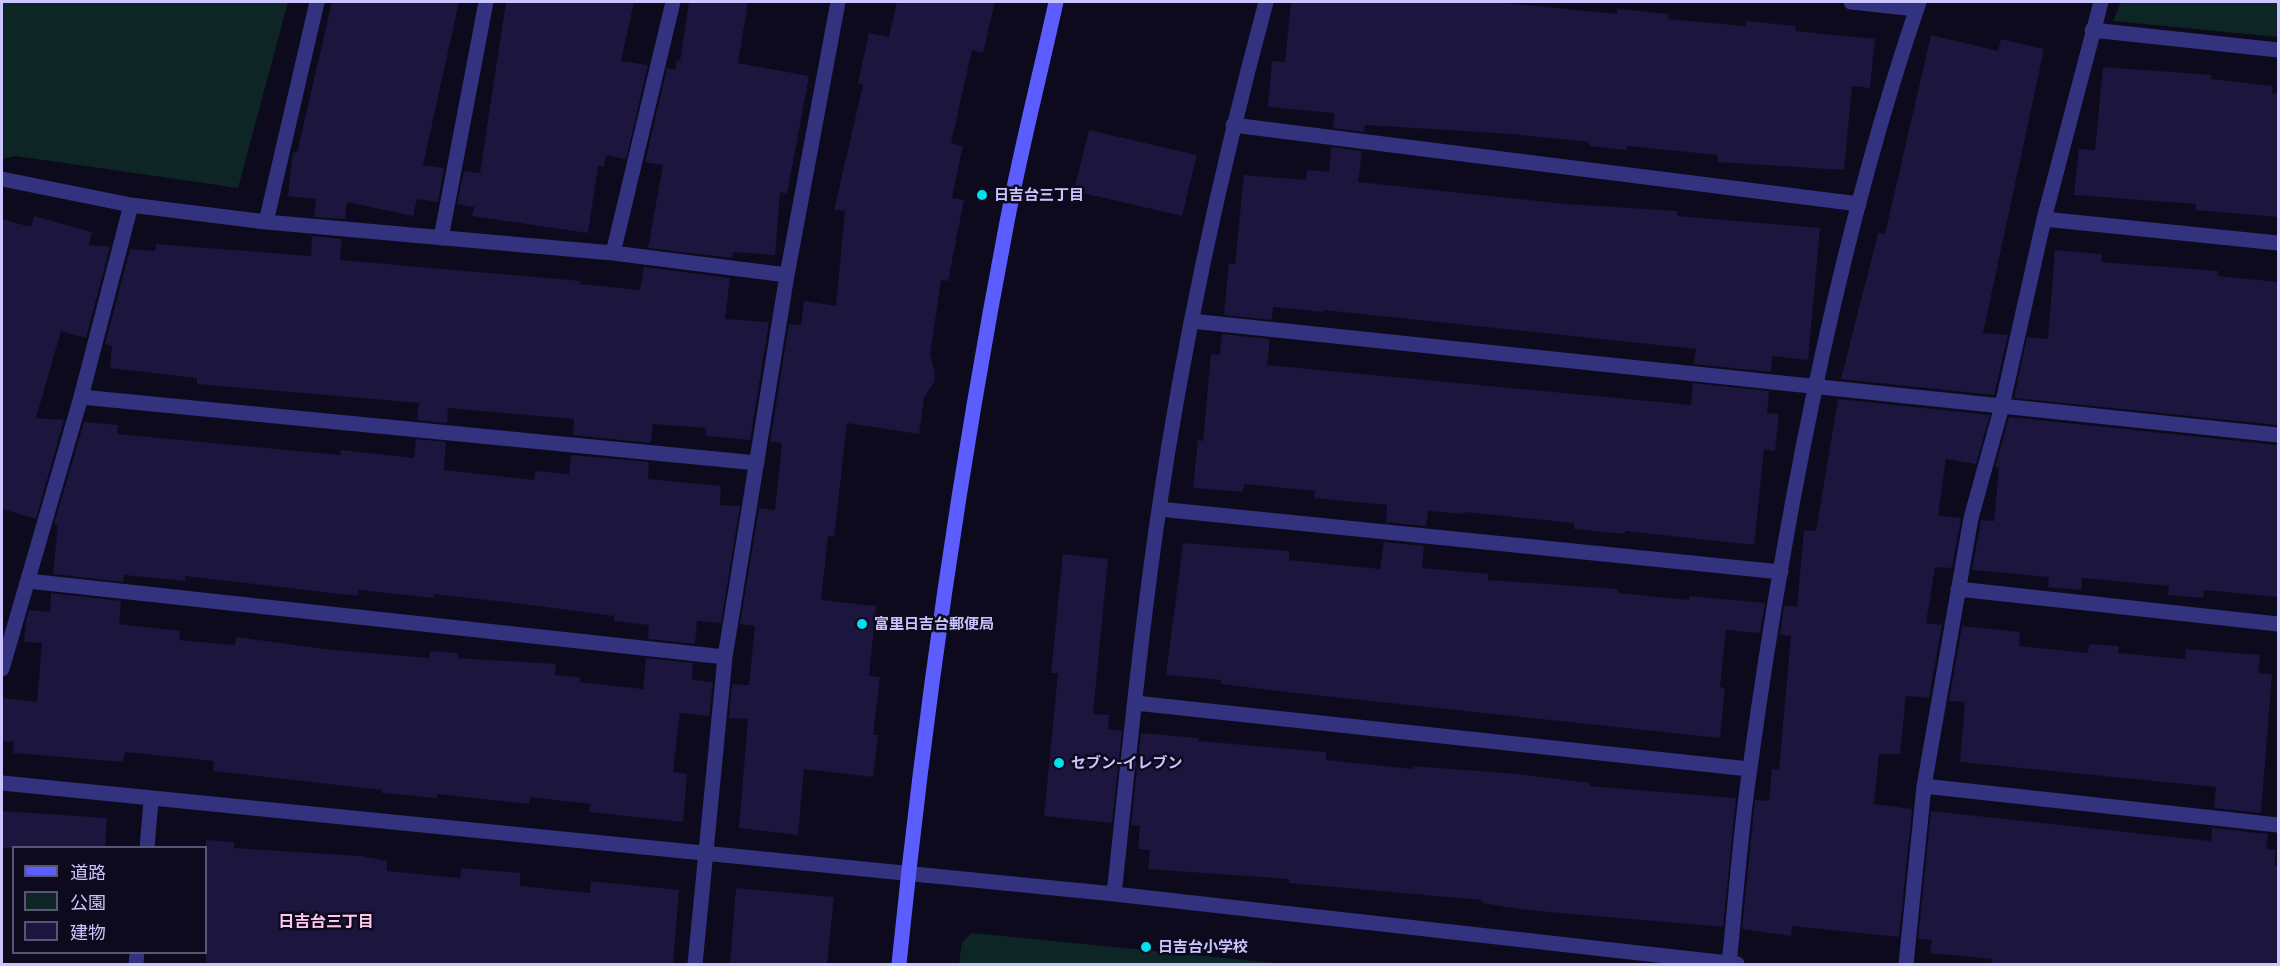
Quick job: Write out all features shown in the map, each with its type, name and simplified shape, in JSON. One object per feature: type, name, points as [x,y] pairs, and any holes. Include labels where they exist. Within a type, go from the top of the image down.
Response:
[{"type":"street","points":[[266,222],[317,2]]},
{"type":"street","points":[[441,238],[486,2]]},
{"type":"street","points":[[613,253],[673,2]]},
{"type":"street","points":[[695,964],[725,657],[788,274],[838,2]]},
{"type":"street","points":[[899,964],[963,470],[1007,220],[1056,2]]},
{"type":"street","points":[[1114,894],[1159,509],[1191,321],[1233,125],[1266,2]]},
{"type":"street","points":[[1729,964],[1749,769],[1781,572],[1817,386],[1859,204],[1918,5],[1851,2]]},
{"type":"street","points":[[1906,964],[1924,786],[1971,518],[2002,406],[2044,219],[2101,2]]},
{"type":"street","points":[[2092,30],[2278,50]]},
{"type":"street","points":[[1233,125],[1859,204]]},
{"type":"street","points":[[2,179],[131,205],[266,222],[613,253],[788,274]]},
{"type":"street","points":[[2,669],[81,398],[131,205]]},
{"type":"street","points":[[2044,219],[2278,243]]},
{"type":"street","points":[[1191,321],[2278,435]]},
{"type":"street","points":[[81,398],[757,463]]},
{"type":"street","points":[[1159,509],[1781,572]]},
{"type":"street","points":[[28,581],[725,657]]},
{"type":"street","points":[[1958,589],[2278,624]]},
{"type":"street","points":[[1135,703],[1749,769]]},
{"type":"street","points":[[2,783],[151,800],[1114,894],[1737,964]]},
{"type":"street","points":[[1924,786],[2278,825]]},
{"type":"street","points":[[147,846],[151,800]]},
{"type":"green space","points":[[2,2],[288,2],[238,188],[16,156],[2,159]]},
{"type":"green space","points":[[2121,2],[2278,2],[2278,37],[2113,21]]},
{"type":"green space","points":[[972,933],[1286,964],[959,964],[962,942]]},
{"type":"building","points":[[332,2],[459,2],[423,165],[444,168],[438,202],[417,199],[413,216],[347,202],[345,219],[314,217],[316,199],[288,196],[293,152],[297,153]]},
{"type":"building","points":[[506,2],[634,2],[621,61],[648,65],[626,159],[606,155],[604,167],[598,166],[588,233],[472,216],[474,207],[457,204],[464,171],[480,173]]},
{"type":"building","points":[[689,2],[748,2],[738,63],[809,76],[787,194],[780,192],[775,255],[733,252],[732,258],[648,248],[663,165],[645,162],[667,68],[675,70],[677,60],[680,61]]},
{"type":"building","points":[[897,2],[995,2],[983,53],[972,50],[951,143],[963,146],[952,198],[964,200],[948,281],[941,280],[930,355],[935,371],[934,382],[924,398],[919,434],[847,423],[834,537],[828,536],[821,600],[876,606],[869,676],[880,677],[873,735],[878,735],[873,777],[804,769],[798,835],[739,828],[748,719],[729,718],[732,684],[749,685],[755,626],[740,624],[759,508],[775,510],[782,443],[770,442],[789,324],[801,325],[804,301],[836,306],[845,211],[834,210],[863,85],[858,83],[869,33],[889,37]]},
{"type":"building","points":[[1291,2],[1495,2],[1617,14],[1617,9],[1669,14],[1668,19],[1745,26],[1746,21],[1796,26],[1795,31],[1875,39],[1870,88],[1852,86],[1844,170],[1717,162],[1718,155],[1627,146],[1627,150],[1589,146],[1589,142],[1511,134],[1365,125],[1364,132],[1333,128],[1335,113],[1268,107],[1272,61],[1285,62]]},
{"type":"building","points":[[1931,35],[1998,51],[2001,39],[2044,49],[1983,333],[2008,335],[1994,395],[1841,379],[1878,233],[1885,234]]},
{"type":"building","points":[[2103,67],[2212,75],[2211,79],[2273,86],[2272,93],[2278,94],[2278,217],[2196,210],[2196,204],[2074,195],[2079,149],[2095,150]]},
{"type":"building","points":[[1089,130],[1197,155],[1182,216],[1074,191]]},
{"type":"building","points":[[1331,147],[1362,151],[1358,182],[1566,204],[1678,211],[1677,216],[1820,228],[1808,360],[1772,356],[1771,372],[1694,364],[1696,349],[1611,340],[1323,310],[1323,312],[1273,307],[1272,320],[1224,315],[1229,263],[1235,264],[1244,175],[1306,180],[1307,170],[1329,172]]},
{"type":"building","points":[[34,216],[92,232],[89,245],[110,247],[86,338],[61,331],[36,418],[64,420],[36,519],[2,509],[2,219],[31,227]]},
{"type":"building","points":[[312,236],[342,239],[340,260],[581,281],[580,284],[640,290],[644,267],[730,278],[725,319],[769,322],[750,440],[706,436],[706,428],[653,424],[651,443],[573,435],[574,419],[448,408],[447,423],[417,420],[419,403],[197,384],[197,378],[110,368],[112,346],[105,344],[130,249],[155,251],[156,244],[311,256]]},
{"type":"building","points":[[2055,250],[2102,254],[2101,262],[2218,271],[2218,276],[2278,282],[2278,425],[2014,398],[2027,337],[2048,339]]},
{"type":"building","points":[[1222,334],[1270,339],[1267,365],[1691,405],[1693,383],[1769,391],[1767,413],[1779,414],[1775,451],[1764,450],[1754,545],[1625,531],[1625,534],[1574,529],[1574,523],[1465,512],[1465,514],[1428,511],[1426,526],[1386,522],[1387,505],[1314,498],[1315,491],[1244,484],[1243,492],[1193,488],[1198,440],[1203,441],[1211,354],[1220,355]]},
{"type":"building","points":[[1838,399],[1990,415],[1976,464],[1946,459],[1938,516],[1961,518],[1952,568],[1935,567],[1926,623],[1942,625],[1929,698],[1906,696],[1900,754],[1879,754],[1874,804],[1912,809],[1899,937],[1792,926],[1791,936],[1742,929],[1755,800],[1769,801],[1772,769],[1779,770],[1791,636],[1780,635],[1784,605],[1797,607],[1804,530],[1816,531]]},
{"type":"building","points":[[2009,417],[2278,445],[2278,597],[2204,590],[2203,598],[2168,595],[2169,586],[2082,578],[2081,590],[2048,587],[2049,577],[1972,570],[1981,520],[1994,521],[1999,468],[1995,467]]},
{"type":"building","points":[[84,422],[118,425],[117,434],[341,455],[341,450],[414,458],[416,439],[446,442],[444,470],[534,480],[535,471],[569,474],[571,455],[649,462],[648,479],[721,486],[720,505],[740,506],[721,623],[697,621],[695,644],[648,639],[649,625],[614,621],[614,616],[434,594],[434,598],[359,590],[358,596],[185,576],[185,581],[124,575],[123,582],[53,574],[58,525],[54,524]]},
{"type":"building","points":[[1384,542],[1424,546],[1422,568],[1489,574],[1488,580],[1618,589],[1618,593],[1689,600],[1690,596],[1765,603],[1760,633],[1726,630],[1720,687],[1725,688],[1720,738],[1286,692],[1221,684],[1221,680],[1166,675],[1183,543],[1289,551],[1289,560],[1380,569]]},
{"type":"building","points":[[1063,554],[1108,559],[1093,714],[1109,715],[1108,729],[1122,731],[1112,823],[1044,816],[1058,673],[1051,673]]},
{"type":"building","points":[[51,593],[121,601],[119,624],[180,631],[179,640],[235,645],[236,637],[325,649],[429,658],[430,651],[458,653],[458,658],[556,664],[555,675],[580,677],[579,682],[643,689],[646,658],[693,663],[692,680],[713,682],[709,716],[680,713],[673,772],[687,774],[683,822],[589,812],[590,804],[530,797],[529,804],[437,794],[437,798],[382,793],[382,790],[213,771],[214,761],[125,752],[123,762],[13,753],[14,742],[2,741],[3,698],[37,702],[42,643],[24,642],[26,621],[29,610],[50,612]]},
{"type":"building","points":[[1962,626],[2020,632],[2019,646],[2088,653],[2089,644],[2119,646],[2118,653],[2185,659],[2186,649],[2260,655],[2258,673],[2272,674],[2261,813],[2214,808],[2216,787],[1960,762],[1965,702],[1949,701]]},
{"type":"building","points":[[1141,733],[1199,738],[1198,741],[1326,752],[1326,760],[1413,769],[1413,766],[1517,774],[1590,783],[1590,786],[1736,798],[1723,927],[1526,910],[1482,903],[1482,900],[1289,883],[1289,879],[1148,869],[1150,850],[1138,849],[1140,826],[1131,825]]},
{"type":"building","points":[[2,811],[107,818],[105,846],[12,846],[12,848],[2,848]]},
{"type":"building","points":[[1931,811],[2211,841],[2212,828],[2268,834],[2266,849],[2276,850],[2274,865],[2278,866],[2278,964],[1991,964],[1992,959],[1930,953],[1932,940],[1918,939]]},
{"type":"building","points":[[206,840],[234,842],[234,848],[361,856],[387,861],[387,871],[460,878],[461,868],[520,873],[520,886],[590,893],[591,881],[679,890],[673,964],[206,964]]},
{"type":"building","points":[[736,888],[834,897],[827,964],[730,964]]},
{"type":"place","name":"日吉台三丁目","points":[[982,195]]},
{"type":"place","name":"富里日吉台郵便局","points":[[862,624]]},
{"type":"place","name":"セブン-イレブン","points":[[1059,763]]},
{"type":"place","name":"日吉台小学校","points":[[1146,947]]},
{"type":"district","name":"日吉台三丁目","points":[[326,922]]}]
